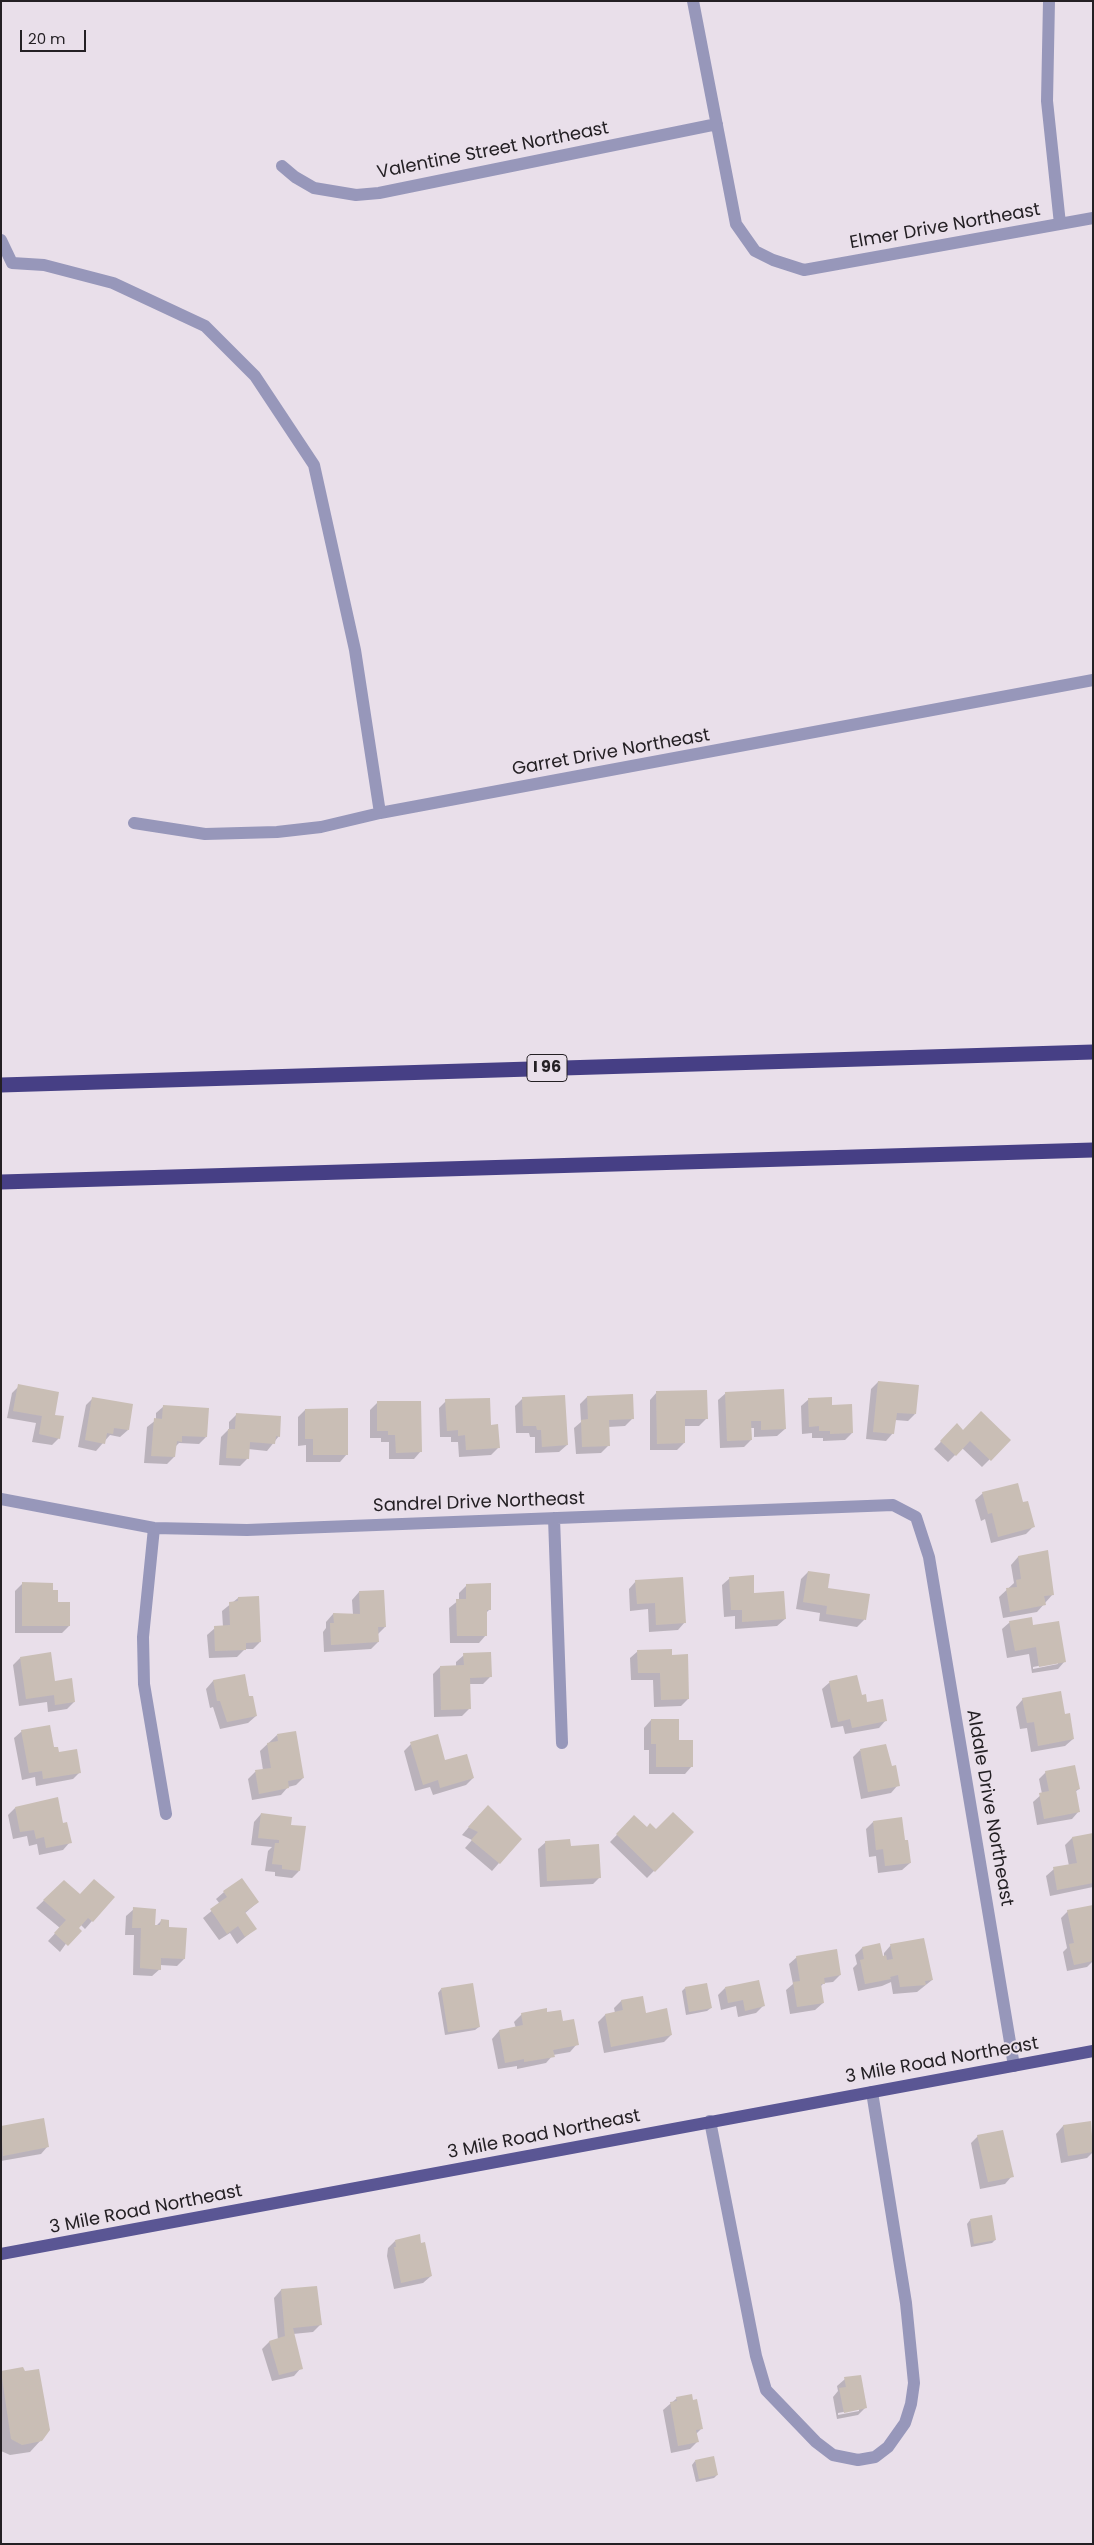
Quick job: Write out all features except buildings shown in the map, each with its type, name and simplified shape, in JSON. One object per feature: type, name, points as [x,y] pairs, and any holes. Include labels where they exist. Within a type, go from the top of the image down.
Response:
[{"type":"highway","name":"I 96","points":[[1,1085],[1093,1052]]},
{"type":"highway","points":[[1,1182],[1093,1150]]},
{"type":"main road","name":"3 Mile Road Northeast","points":[[1,2254],[1093,2051]]},
{"type":"street","points":[[693,1],[717,124]]},
{"type":"street","points":[[1049,1],[1047,102],[1060,224]]},
{"type":"street","name":"Valentine Street Northeast","points":[[282,166],[295,177],[314,188],[356,195],[379,193],[717,124]]},
{"type":"street","name":"Elmer Drive Northeast","points":[[717,124],[736,224],[743,236],[755,251],[772,260],[804,270],[1093,218]]},
{"type":"street","points":[[1,240],[12,263],[44,265],[113,283],[205,326],[248,369],[314,465],[355,650],[380,813]]},
{"type":"street","name":"Garret Drive Northeast","points":[[134,823],[204,834],[239,835],[321,827],[380,813],[1093,680]]},
{"type":"street","name":"Sandrel Drive Northeast","points":[[1,1499],[154,1528],[247,1530],[893,1505],[916,1517],[929,1557]]},
{"type":"street","points":[[554,1518],[562,1743]]},
{"type":"street","points":[[154,1528],[143,1638],[144,1684],[166,1814]]},
{"type":"street","name":"Aldale Drive Northeast","points":[[929,1557],[1014,2066]]},
{"type":"street","points":[[710,2121],[756,2356],[766,2390],[816,2442],[833,2455],[858,2460],[875,2457],[888,2447],[905,2423],[911,2404],[914,2383],[906,2303],[872,2092]]}]
